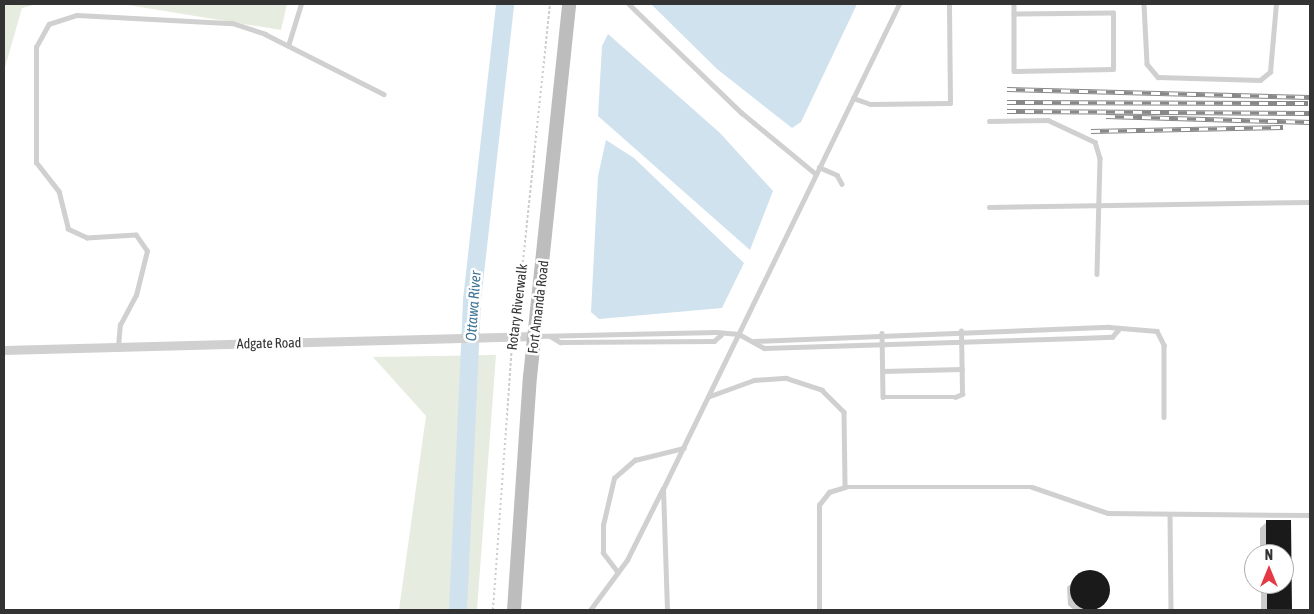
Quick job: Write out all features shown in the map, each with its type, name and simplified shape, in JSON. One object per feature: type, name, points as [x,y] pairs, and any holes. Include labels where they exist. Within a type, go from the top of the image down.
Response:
[{"type":"street","name":"Fort Amanda Road","points":[[514,610],[534,336],[569,4]]},
{"type":"street","name":"Adgate Road","points":[[4,350],[534,336]]},
{"type":"lane","points":[[288,46],[301,4]]},
{"type":"lane","points":[[630,4],[742,113],[816,174]]},
{"type":"lane","points":[[590,610],[618,573],[684,448],[899,4]]},
{"type":"lane","points":[[853,98],[870,104],[950,103],[949,4]]},
{"type":"lane","points":[[1014,4],[1014,14],[1014,70],[1113,68],[1113,13],[1014,14]]},
{"type":"lane","points":[[1144,4],[1147,64],[1158,77],[1260,80],[1270,72],[1276,4]]},
{"type":"lane","points":[[118,346],[120,325],[139,288],[147,251],[136,234],[87,238],[68,229],[59,192],[33,155],[39,36],[56,20],[93,16],[232,23],[288,46],[384,94]]},
{"type":"lane","points":[[988,121],[1048,120],[1095,142],[1100,158],[1097,274]]},
{"type":"lane","points":[[819,167],[837,175],[842,184]]},
{"type":"lane","points":[[989,207],[1310,202]]},
{"type":"lane","points":[[534,336],[739,334],[764,348],[882,346],[1112,337],[1118,330]]},
{"type":"lane","points":[[754,341],[960,331],[1158,331],[1162,337],[1164,417]]},
{"type":"lane","points":[[882,334],[883,397],[955,397],[962,394],[962,343],[960,331]]},
{"type":"lane","points":[[550,336],[560,342],[666,342],[714,341],[721,335]]},
{"type":"lane","points":[[882,371],[962,370]]},
{"type":"lane","points":[[710,396],[762,380],[786,378],[822,390],[844,412],[845,488]]},
{"type":"lane","points":[[618,573],[604,553],[603,525],[614,478],[635,460],[684,448]]},
{"type":"lane","points":[[819,610],[819,505],[829,492],[845,488],[1032,487],[1108,513],[1310,515]]},
{"type":"lane","points":[[663,489],[667,610]]},
{"type":"lane","points":[[1170,514],[1171,610]]},
{"type":"path","name":"Rotary Riverwalk","points":[[493,610],[515,337],[550,4]]},
{"type":"shaded area","points":[[4,4],[37,4],[22,8],[4,71]]},
{"type":"shaded area","points":[[122,4],[287,4],[281,30]]},
{"type":"shaded area","points":[[496,355],[477,610],[399,610],[426,416],[373,357]]},
{"type":"water","points":[[651,4],[857,4],[801,122],[792,128],[717,69]]},
{"type":"water","points":[[608,34],[720,133],[773,191],[750,250],[598,116],[602,46]]},
{"type":"water","points":[[606,140],[634,158],[744,263],[722,308],[599,319],[591,312],[598,176]]},
{"type":"building","points":[[1266,520],[1291,520],[1291,544],[1266,544]]},
{"type":"building","points":[[1094,570],[1101,573],[1107,579],[1110,590],[1109,598],[1101,607],[1094,610],[1086,610],[1079,607],[1071,598],[1070,586],[1073,579],[1082,571]]},
{"type":"building","points":[[1267,594],[1292,594],[1292,610],[1267,610]]},
{"type":"waterway","name":"Ottawa River","points":[[458,610],[472,300],[505,4]]},
{"type":"railway","points":[[1007,89],[1310,97]]},
{"type":"railway","points":[[1007,102],[1308,103]]},
{"type":"railway","points":[[1007,111],[1310,113]]},
{"type":"railway","points":[[1106,116],[1310,122]]},
{"type":"railway","points":[[1091,131],[1283,127]]}]
